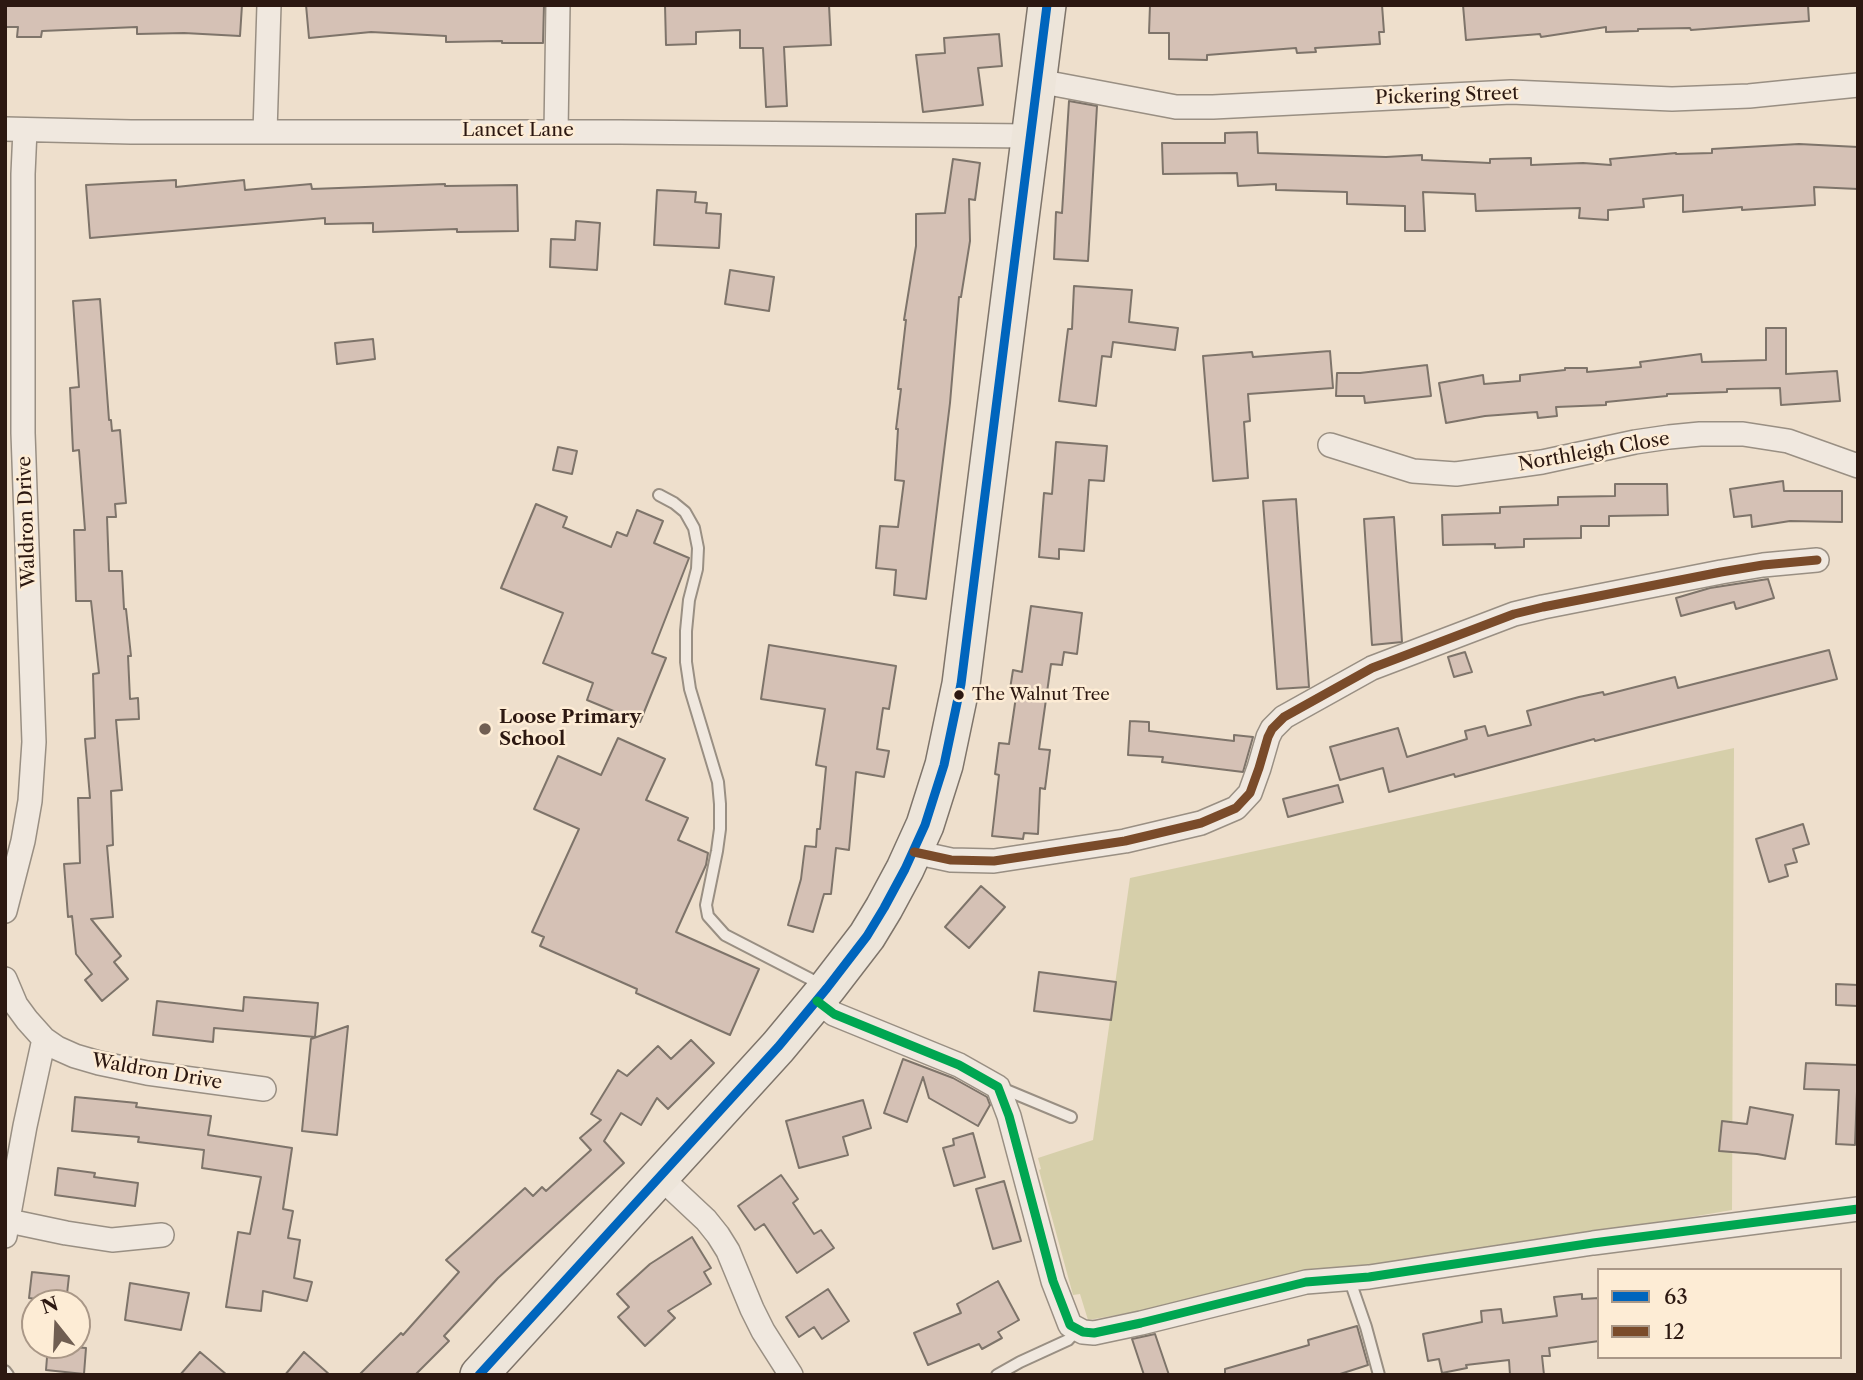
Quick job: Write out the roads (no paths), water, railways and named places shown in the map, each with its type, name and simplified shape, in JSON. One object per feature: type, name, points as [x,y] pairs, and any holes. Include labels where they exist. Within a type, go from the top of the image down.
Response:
[{"type":"highway","points":[[479,1375],[822,995],[867,936],[914,852],[937,792],[961,684],[1047,5]]},
{"type":"street","points":[[265,132],[270,5]]},
{"type":"street","points":[[556,132],[558,5]]},
{"type":"street","name":"Pickering Street","points":[[1038,81],[1145,102],[1189,107],[1511,92],[1672,99],[1761,95],[1858,85]]},
{"type":"street","name":"Lancet Lane","points":[[15,129],[1030,136]]},
{"type":"street","name":"Waldron Drive","points":[[5,911],[30,801],[34,742],[16,496],[23,433],[23,174],[15,129]]},
{"type":"street","name":"Northleigh Close","points":[[1330,445],[1413,471],[1456,474],[1542,462],[1669,437],[1743,434],[1788,441],[1858,466]]},
{"type":"street","points":[[914,852],[951,860],[993,861],[1125,841],[1201,823],[1236,808],[1250,793],[1268,737],[1276,724],[1372,668],[1514,614],[1721,572],[1817,560]]},
{"type":"street","name":"Waldron Drive","points":[[5,979],[16,1005],[44,1039],[75,1056],[147,1073],[264,1089]]},
{"type":"street","points":[[822,995],[834,1014],[959,1065],[998,1087],[1009,1116],[1053,1281],[1066,1317],[1070,1325],[1077,1330],[1094,1333],[1306,1282],[1369,1277],[1593,1243],[1858,1209]]},
{"type":"street","points":[[44,1039],[7,1228],[112,1240],[162,1235]]},
{"type":"street","points":[[659,1176],[706,1220],[718,1235],[752,1309],[791,1375]]},
{"type":"lane","points":[[659,495],[685,512],[694,528],[698,548],[697,569],[688,610],[687,662],[690,689],[718,782],[720,804],[717,851],[706,905],[709,916],[725,935],[822,995]]},
{"type":"lane","points":[[998,1087],[1071,1117]]},
{"type":"lane","points":[[1349,1278],[1379,1375]]},
{"type":"lane","points":[[996,1375],[1068,1340],[1077,1330]]},
{"type":"place","name":"The Walnut Tree","points":[[959,695]]},
{"type":"place","name":"Loose Primary School","points":[[485,729]]}]
